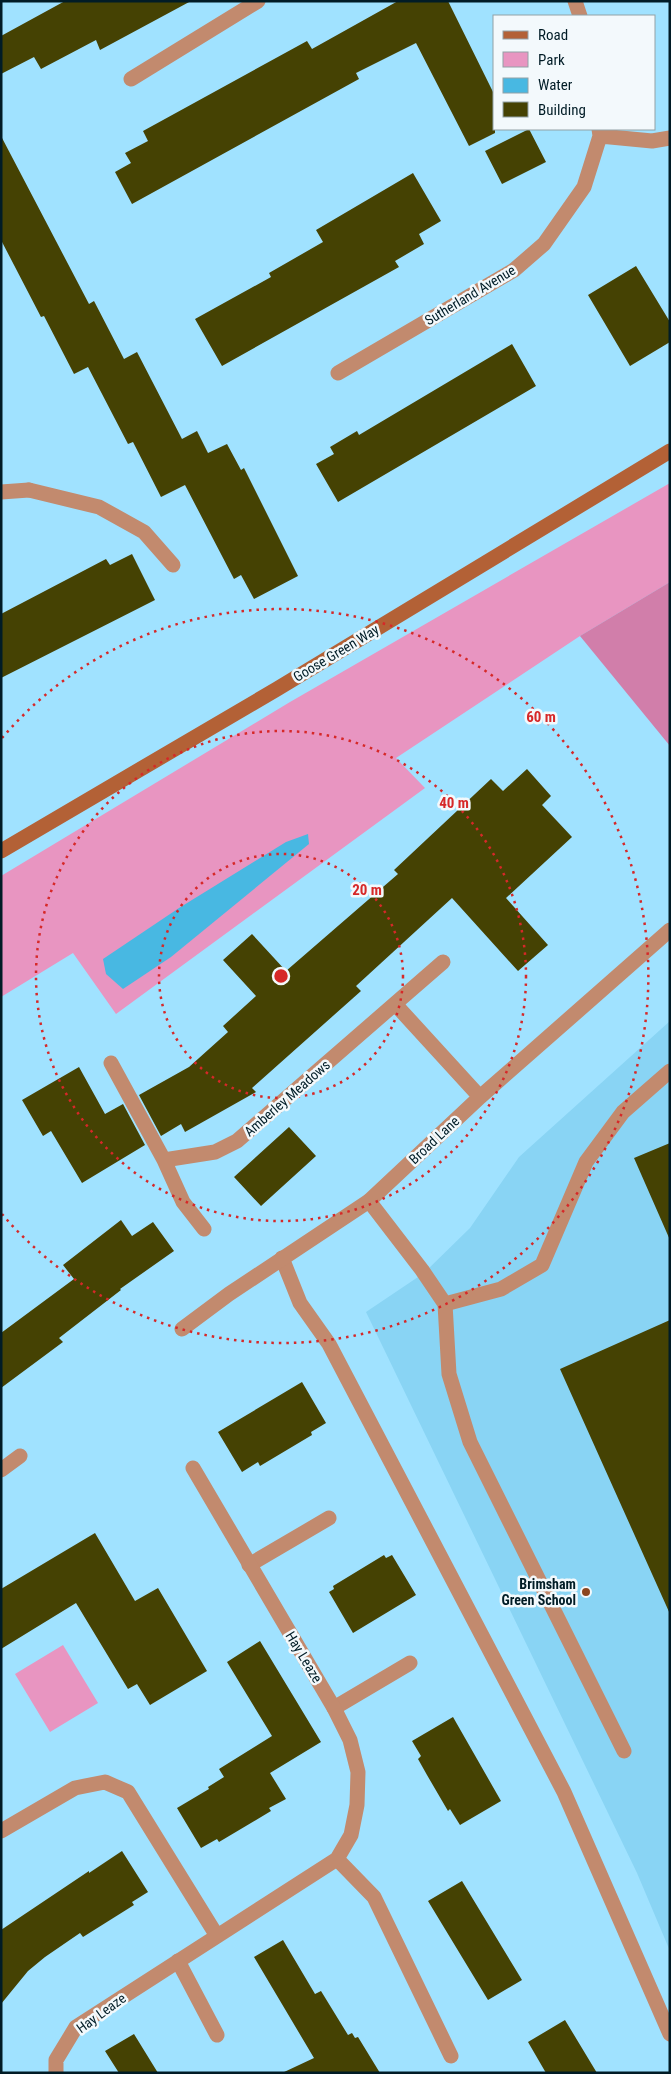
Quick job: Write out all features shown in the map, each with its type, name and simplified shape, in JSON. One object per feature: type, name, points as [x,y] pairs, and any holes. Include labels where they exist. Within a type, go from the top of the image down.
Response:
[{"type":"main road","name":"Goose Green Way","points":[[1,851],[277,689],[670,451]]},
{"type":"street","points":[[131,79],[258,1]]},
{"type":"street","points":[[575,1],[580,15]]},
{"type":"street","name":"Sutherland Avenue","points":[[338,373],[514,270],[544,244],[584,187],[599,132],[652,141],[670,138]]},
{"type":"street","points":[[1,492],[29,490],[99,507],[144,532],[173,565]]},
{"type":"street","name":"Broad Lane","points":[[182,1329],[229,1294],[369,1201],[480,1097],[670,930]]},
{"type":"street","name":"Amberley Meadows","points":[[164,1160],[215,1152],[237,1141],[443,962]]},
{"type":"street","points":[[395,1004],[480,1097]]},
{"type":"street","points":[[111,1063],[164,1160],[183,1202],[204,1229]]},
{"type":"street","points":[[445,1304],[501,1289],[542,1265],[586,1162],[623,1112],[670,1071]]},
{"type":"street","points":[[369,1201],[422,1270],[445,1304],[449,1374],[470,1442],[624,1751]]},
{"type":"street","points":[[282,1258],[300,1303],[313,1324],[329,1344],[564,1792],[670,2034]]},
{"type":"street","points":[[1,1470],[20,1456]]},
{"type":"street","name":"Hay Leaze","points":[[56,2073],[56,2060],[76,2027],[337,1858],[351,1835],[357,1805],[358,1772],[350,1740],[334,1708],[193,1468]]},
{"type":"street","points":[[250,1565],[329,1518]]},
{"type":"street","points":[[334,1708],[410,1663]]},
{"type":"street","points":[[1,1831],[75,1788],[105,1782],[128,1792],[217,1936]]},
{"type":"street","points":[[337,1858],[374,1898],[451,2056]]},
{"type":"street","points":[[178,1961],[217,2034]]},
{"type":"shaded area","points":[[670,582],[670,746],[580,636]]},
{"type":"shaded area","name":"Brimsham Green School","points":[[670,1021],[670,1951],[637,1873],[366,1312],[424,1273],[470,1228],[519,1157]]},
{"type":"green space","points":[[670,483],[670,582],[580,636],[396,758],[425,788],[116,1014],[73,953],[1,997],[1,876],[290,702]]},
{"type":"green space","points":[[63,1645],[98,1703],[50,1732],[15,1674]]},
{"type":"water","points":[[308,834],[309,844],[171,957],[123,989],[106,974],[103,959],[179,908],[286,842]]},
{"type":"building","points":[[65,1],[191,1],[100,50],[96,40],[41,69],[34,57],[1,74],[1,36]]},
{"type":"building","points":[[398,1],[448,1],[493,92],[493,130],[495,130],[495,133],[469,146],[416,43],[356,73],[359,79],[132,204],[115,172],[131,163],[125,153],[148,141],[143,131],[307,41],[312,49]]},
{"type":"building","points":[[530,130],[546,162],[502,184],[485,151]]},
{"type":"building","points":[[1,136],[89,304],[94,301],[124,359],[137,352],[182,439],[197,431],[208,453],[227,444],[241,470],[244,468],[298,576],[254,599],[241,575],[234,579],[185,485],[161,497],[133,442],[128,444],[88,367],[74,374],[44,316],[41,317],[1,240]]},
{"type":"building","points":[[413,173],[441,221],[419,234],[424,244],[395,261],[399,267],[222,366],[195,319],[271,277],[269,273],[323,242],[316,230]]},
{"type":"building","points":[[636,266],[670,322],[670,342],[630,366],[588,295]]},
{"type":"building","points":[[512,344],[536,386],[338,502],[316,464],[334,454],[330,447],[357,431],[359,435]]},
{"type":"building","points":[[132,554],[155,600],[1,678],[1,614],[106,559],[110,565]]},
{"type":"building","points":[[527,769],[551,796],[542,805],[572,837],[506,898],[548,945],[518,971],[452,898],[356,986],[361,991],[252,1088],[256,1092],[185,1132],[181,1124],[161,1136],[139,1095],[189,1067],[228,1032],[223,1026],[256,996],[223,960],[252,934],[286,971],[398,874],[394,870],[491,779],[503,791]]},
{"type":"building","points":[[79,1067],[105,1114],[123,1104],[145,1145],[82,1183],[51,1131],[43,1136],[22,1100]]},
{"type":"building","points":[[289,1127],[316,1156],[261,1206],[234,1177]]},
{"type":"building","points":[[670,1143],[670,1240],[634,1158]]},
{"type":"building","points":[[121,1220],[132,1236],[153,1222],[174,1251],[120,1289],[59,1338],[63,1342],[1,1388],[1,1333],[74,1279],[63,1265]]},
{"type":"building","points":[[670,1320],[670,1614],[560,1369]]},
{"type":"building","points":[[302,1382],[326,1423],[311,1432],[312,1435],[260,1466],[258,1462],[242,1472],[218,1432]]},
{"type":"building","points":[[95,1533],[135,1601],[158,1588],[207,1671],[150,1705],[137,1684],[128,1689],[76,1603],[1,1649],[1,1589]]},
{"type":"building","points":[[384,1555],[386,1558],[392,1555],[416,1595],[353,1633],[329,1592],[334,1589],[333,1586]]},
{"type":"building","points":[[260,1641],[321,1742],[270,1773],[286,1799],[269,1808],[271,1811],[219,1842],[217,1839],[201,1848],[177,1808],[209,1789],[208,1787],[224,1777],[219,1769],[272,1736],[227,1662]]},
{"type":"building","points":[[453,1717],[501,1801],[460,1825],[450,1809],[448,1811],[427,1775],[418,1759],[421,1756],[412,1741]]},
{"type":"building","points":[[122,1851],[148,1892],[132,1902],[134,1905],[83,1937],[80,1933],[45,1957],[28,1971],[1,2004],[1,1930]]},
{"type":"building","points":[[462,1881],[522,1980],[488,2000],[428,1901]]},
{"type":"building","points":[[283,1940],[315,1994],[321,1991],[348,2035],[352,2033],[355,2038],[358,2037],[380,2073],[282,2073],[314,2058],[254,1957]]},
{"type":"building","points":[[565,2020],[597,2073],[546,2073],[528,2042]]},
{"type":"building","points":[[134,2034],[158,2073],[119,2073],[105,2051]]},
{"type":"place","name":"Brimsham Green School","points":[[586,1592]]}]
